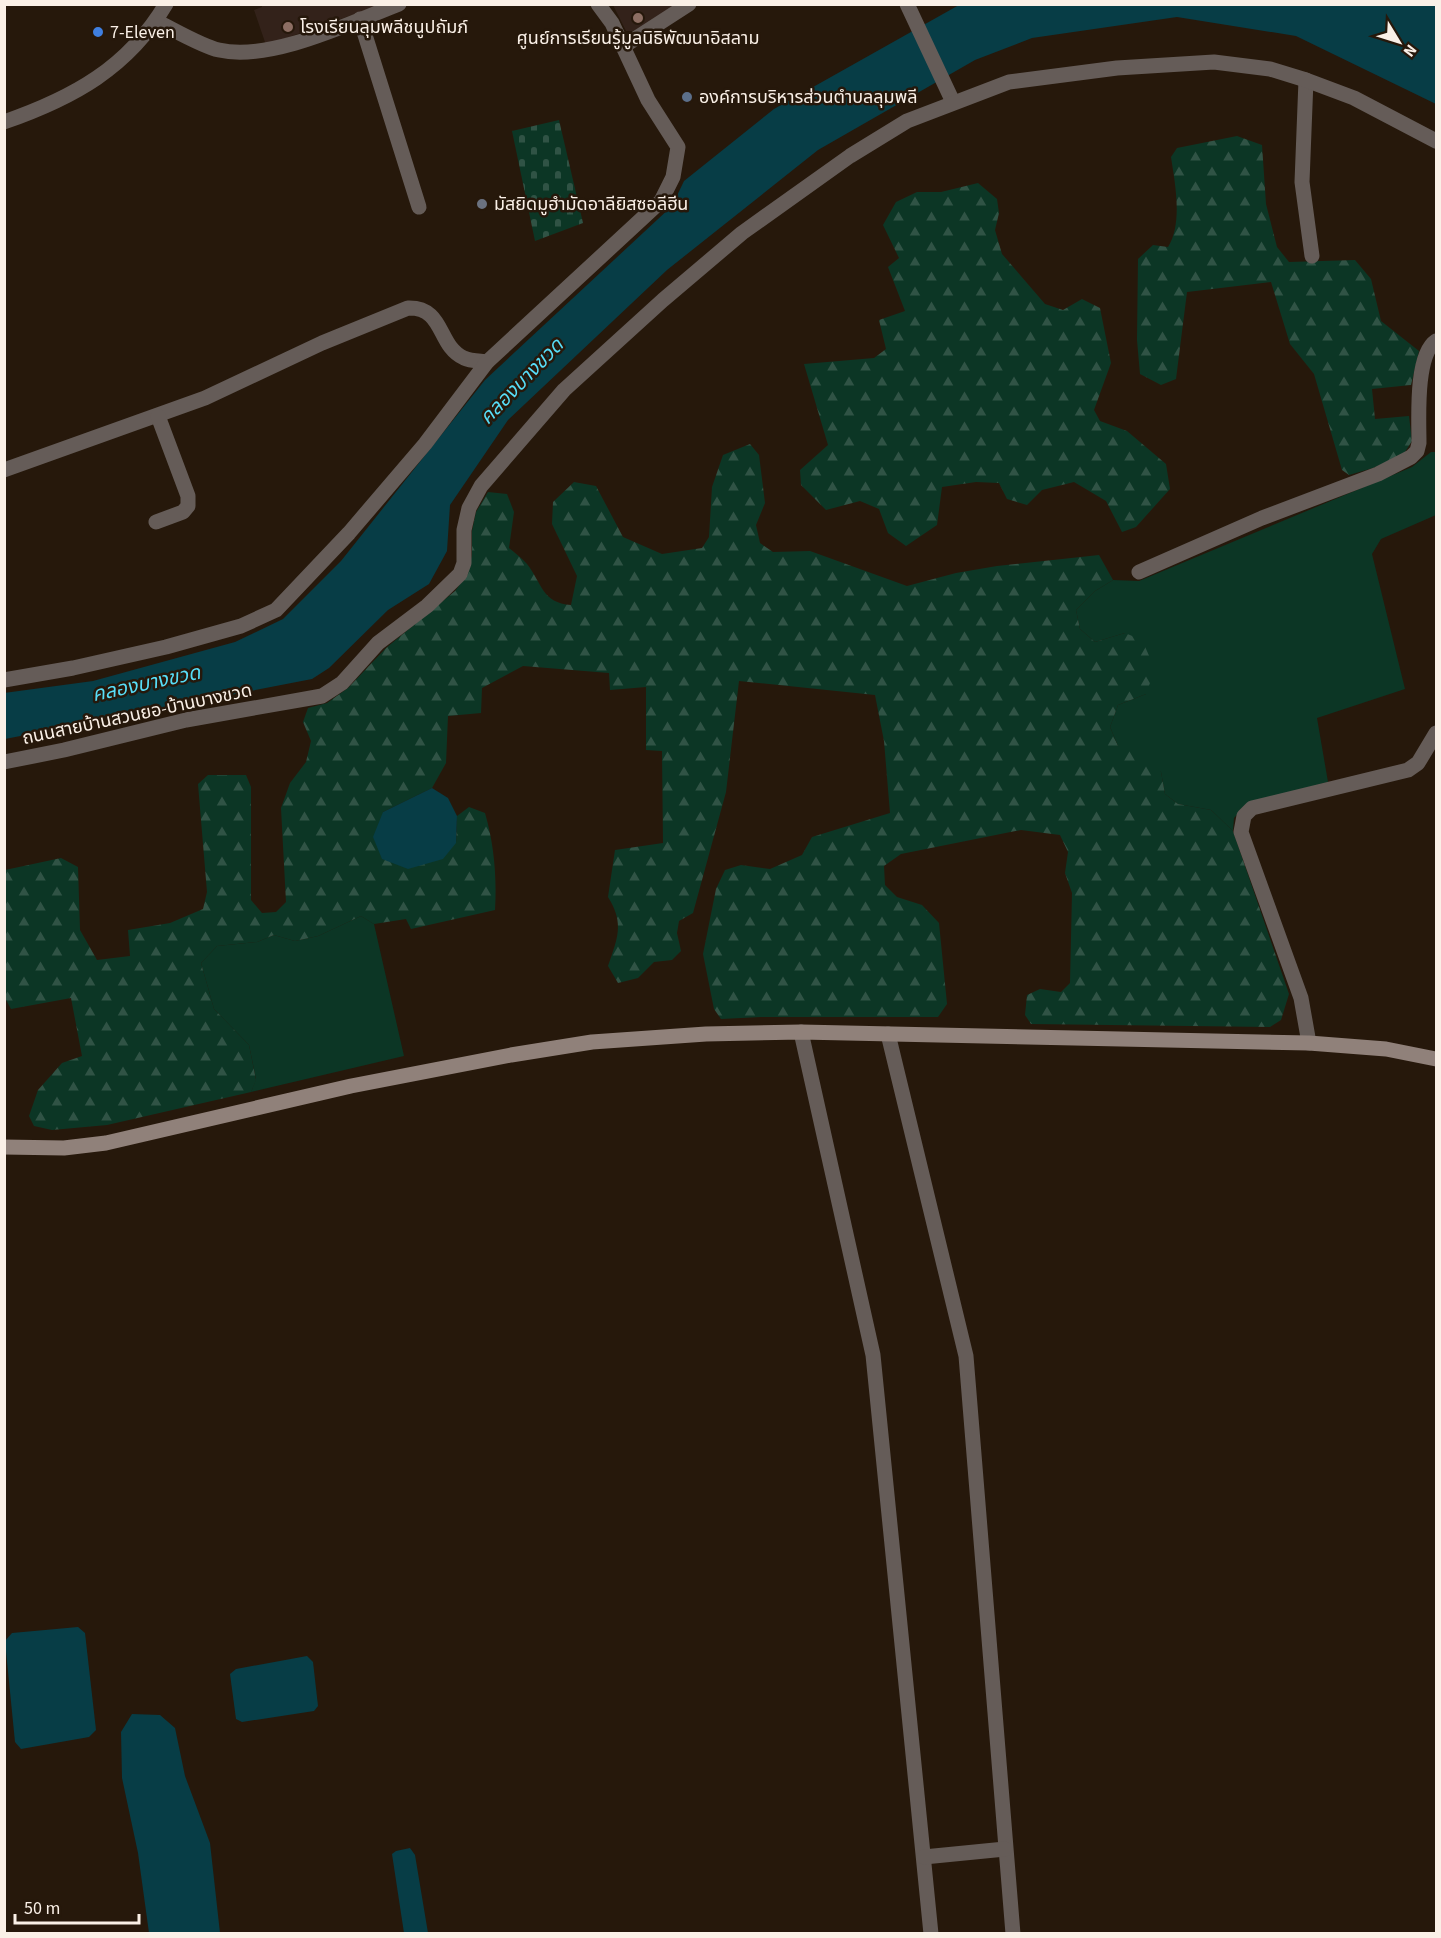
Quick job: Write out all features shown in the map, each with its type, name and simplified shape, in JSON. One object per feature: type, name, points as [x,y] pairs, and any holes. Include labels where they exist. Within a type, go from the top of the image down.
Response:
[{"type":"main road","points":[[4,1147],[64,1148],[106,1143],[351,1086],[511,1055],[592,1042],[706,1034],[801,1032],[1309,1043],[1386,1049],[1437,1059]]},
{"type":"street","points":[[4,122],[42,109],[95,79],[128,54],[156,21],[166,4]]},
{"type":"street","points":[[156,21],[218,50],[247,52],[280,48],[399,4]]},
{"type":"street","points":[[4,680],[74,668],[166,646],[241,626],[276,610],[349,533],[418,453],[487,362],[661,201],[673,177],[678,147],[648,100],[624,46],[598,4]]},
{"type":"street","points":[[624,46],[689,4]]},
{"type":"street","points":[[907,5],[951,96]]},
{"type":"street","points":[[360,19],[419,207]]},
{"type":"street","name":"ถนนสายบ้านสวนยอ-บ้านบางขวด","points":[[4,762],[186,720],[322,696],[342,683],[378,643],[427,606],[460,574],[464,563],[464,530],[469,508],[481,486],[564,390],[663,300],[742,233],[850,156],[951,96],[1009,81],[1128,67],[1214,62],[1270,69],[1306,80],[1354,98],[1437,141]]},
{"type":"street","points":[[1306,80],[1302,182],[1312,256]]},
{"type":"street","points":[[4,470],[205,398],[322,343],[408,308],[421,308],[434,318],[451,348],[464,358],[487,362]]},
{"type":"street","points":[[1139,572],[1262,518],[1378,474],[1412,457],[1419,443],[1419,388],[1428,350],[1437,341]]},
{"type":"street","points":[[156,522],[183,512],[188,506],[188,496],[158,416]]},
{"type":"street","points":[[1309,1043],[1301,998],[1241,832],[1244,816],[1251,808],[1408,770],[1418,763],[1437,733]]},
{"type":"street","points":[[801,1032],[873,1355],[931,1934]]},
{"type":"street","points":[[888,1034],[966,1356],[1013,1934]]},
{"type":"street","points":[[924,1857],[1005,1849]]},
{"type":"shaded area","name":"โรงเรียนลุมพลีชนูปถัมภ์","points":[[262,4],[381,5],[266,45],[254,10],[262,7]]},
{"type":"shaded area","name":"ศูนย์การเรียนรู้มูลนิธิพัฒนาอิสลาม","points":[[613,5],[679,5],[636,31],[626,31]]},
{"type":"green space","points":[[559,120],[583,223],[535,241],[512,131]]},
{"type":"green space","points":[[1237,136],[1262,145],[1266,204],[1277,247],[1289,262],[1355,260],[1371,279],[1381,321],[1419,351],[1411,385],[1372,389],[1375,419],[1409,416],[1412,441],[1403,455],[1349,475],[1342,470],[1314,374],[1290,344],[1271,282],[1187,292],[1176,379],[1161,385],[1140,374],[1137,340],[1138,259],[1153,245],[1168,247],[1173,237],[1177,203],[1171,157],[1177,148]]},
{"type":"green space","points":[[978,183],[997,199],[999,213],[995,230],[1002,254],[1045,304],[1063,310],[1082,299],[1100,308],[1111,363],[1094,410],[1100,421],[1127,431],[1166,464],[1170,489],[1136,527],[1122,532],[1106,501],[1074,482],[1042,490],[1027,505],[1007,499],[999,483],[976,482],[942,487],[937,525],[906,546],[888,533],[879,509],[860,501],[826,510],[801,485],[800,470],[828,445],[804,364],[874,358],[886,349],[879,320],[905,311],[888,267],[899,258],[883,225],[896,202],[917,192],[941,192]]},
{"type":"green space","points":[[750,444],[759,455],[765,503],[756,525],[760,543],[773,552],[810,551],[907,586],[956,573],[997,566],[1099,555],[1113,580],[1095,591],[1076,610],[1080,629],[1095,642],[1125,633],[1142,640],[1155,669],[1146,694],[1118,705],[1110,727],[1118,746],[1144,751],[1161,772],[1165,794],[1178,804],[1211,810],[1233,831],[1289,994],[1281,1020],[1270,1027],[1031,1024],[1025,1015],[1027,995],[1040,989],[1061,992],[1070,983],[1072,893],[1065,873],[1068,852],[1060,835],[1021,830],[901,854],[884,866],[885,885],[897,897],[922,905],[939,923],[947,1004],[938,1017],[721,1019],[714,1009],[703,954],[716,889],[725,870],[741,865],[770,869],[802,855],[812,837],[890,813],[884,741],[875,695],[739,681],[726,792],[693,913],[679,921],[677,933],[681,951],[672,960],[654,962],[638,978],[618,983],[608,966],[618,932],[616,915],[608,897],[615,850],[663,843],[662,751],[646,750],[646,687],[610,690],[609,673],[523,666],[482,688],[481,713],[448,716],[446,763],[432,788],[383,812],[456,843],[457,816],[469,807],[485,813],[494,861],[495,910],[411,929],[406,919],[374,924],[361,916],[318,936],[295,941],[274,935],[257,942],[217,946],[201,963],[214,1009],[249,1045],[256,1080],[251,1092],[107,1125],[52,1130],[34,1126],[29,1116],[38,1090],[62,1063],[82,1056],[71,998],[11,1009],[5,998],[5,870],[61,858],[78,867],[80,930],[97,960],[130,956],[128,930],[170,923],[203,909],[207,892],[198,784],[208,775],[246,775],[251,787],[251,900],[262,913],[276,912],[286,902],[281,808],[290,783],[306,762],[311,741],[303,722],[308,708],[327,703],[348,688],[386,648],[455,591],[467,575],[472,555],[472,531],[476,512],[488,492],[507,494],[514,512],[509,548],[527,564],[548,596],[571,605],[577,576],[552,524],[553,502],[574,482],[596,486],[623,537],[662,554],[702,548],[709,537],[712,487],[723,455]]},
{"type":"green space","points":[[1431,452],[1436,452],[1436,515],[1381,539],[1372,554],[1405,689],[1317,718],[1328,782],[1247,804],[1234,818],[1233,831],[1211,810],[1178,804],[1165,794],[1161,772],[1118,746],[1110,727],[1118,705],[1146,694],[1125,633],[1095,642],[1080,629],[1076,610],[1095,591],[1113,580],[1139,581],[1412,467]]},
{"type":"green space","points":[[361,916],[374,924],[404,1056],[251,1092],[256,1079],[249,1045],[214,1009],[201,963],[217,946],[257,942],[274,935],[295,941],[318,936]]},
{"type":"water","name":"คลองบางขวด","points":[[1430,4],[1436,6],[1436,104],[1296,36],[1177,17],[1032,38],[975,60],[818,150],[667,270],[508,420],[450,505],[447,551],[429,584],[388,610],[329,668],[312,679],[5,739],[4,693],[93,681],[235,642],[283,619],[341,561],[485,380],[672,206],[684,181],[774,109],[959,5]]},
{"type":"water","points":[[432,788],[448,798],[457,816],[456,843],[443,859],[408,869],[382,859],[373,837],[383,812]]},
{"type":"water","points":[[78,1627],[85,1633],[96,1730],[89,1737],[21,1749],[15,1742],[5,1641],[12,1633]]},
{"type":"water","points":[[307,1656],[313,1662],[318,1706],[314,1711],[242,1722],[236,1719],[230,1674],[236,1669]]},
{"type":"water","points":[[132,1714],[160,1715],[175,1728],[185,1776],[210,1843],[220,1933],[149,1933],[138,1853],[122,1778],[121,1732]]},
{"type":"water","points":[[410,1848],[415,1855],[428,1933],[404,1933],[392,1854]]},
{"type":"place","name":"ศูนย์การเรียนรู้มูลนิธิพัฒนาอิสลาม","points":[[638,18]]},
{"type":"place","name":"โรงเรียนลุมพลีชนูปถัมภ์","points":[[288,27]]},
{"type":"place","name":"7-Eleven","points":[[98,32]]},
{"type":"place","name":"องค์การบริหารส่วนตำบลลุมพลี","points":[[687,97]]},
{"type":"place","name":"มัสยิดมูฮำมัดอาลียิสซอลีฮีน","points":[[482,204]]}]
